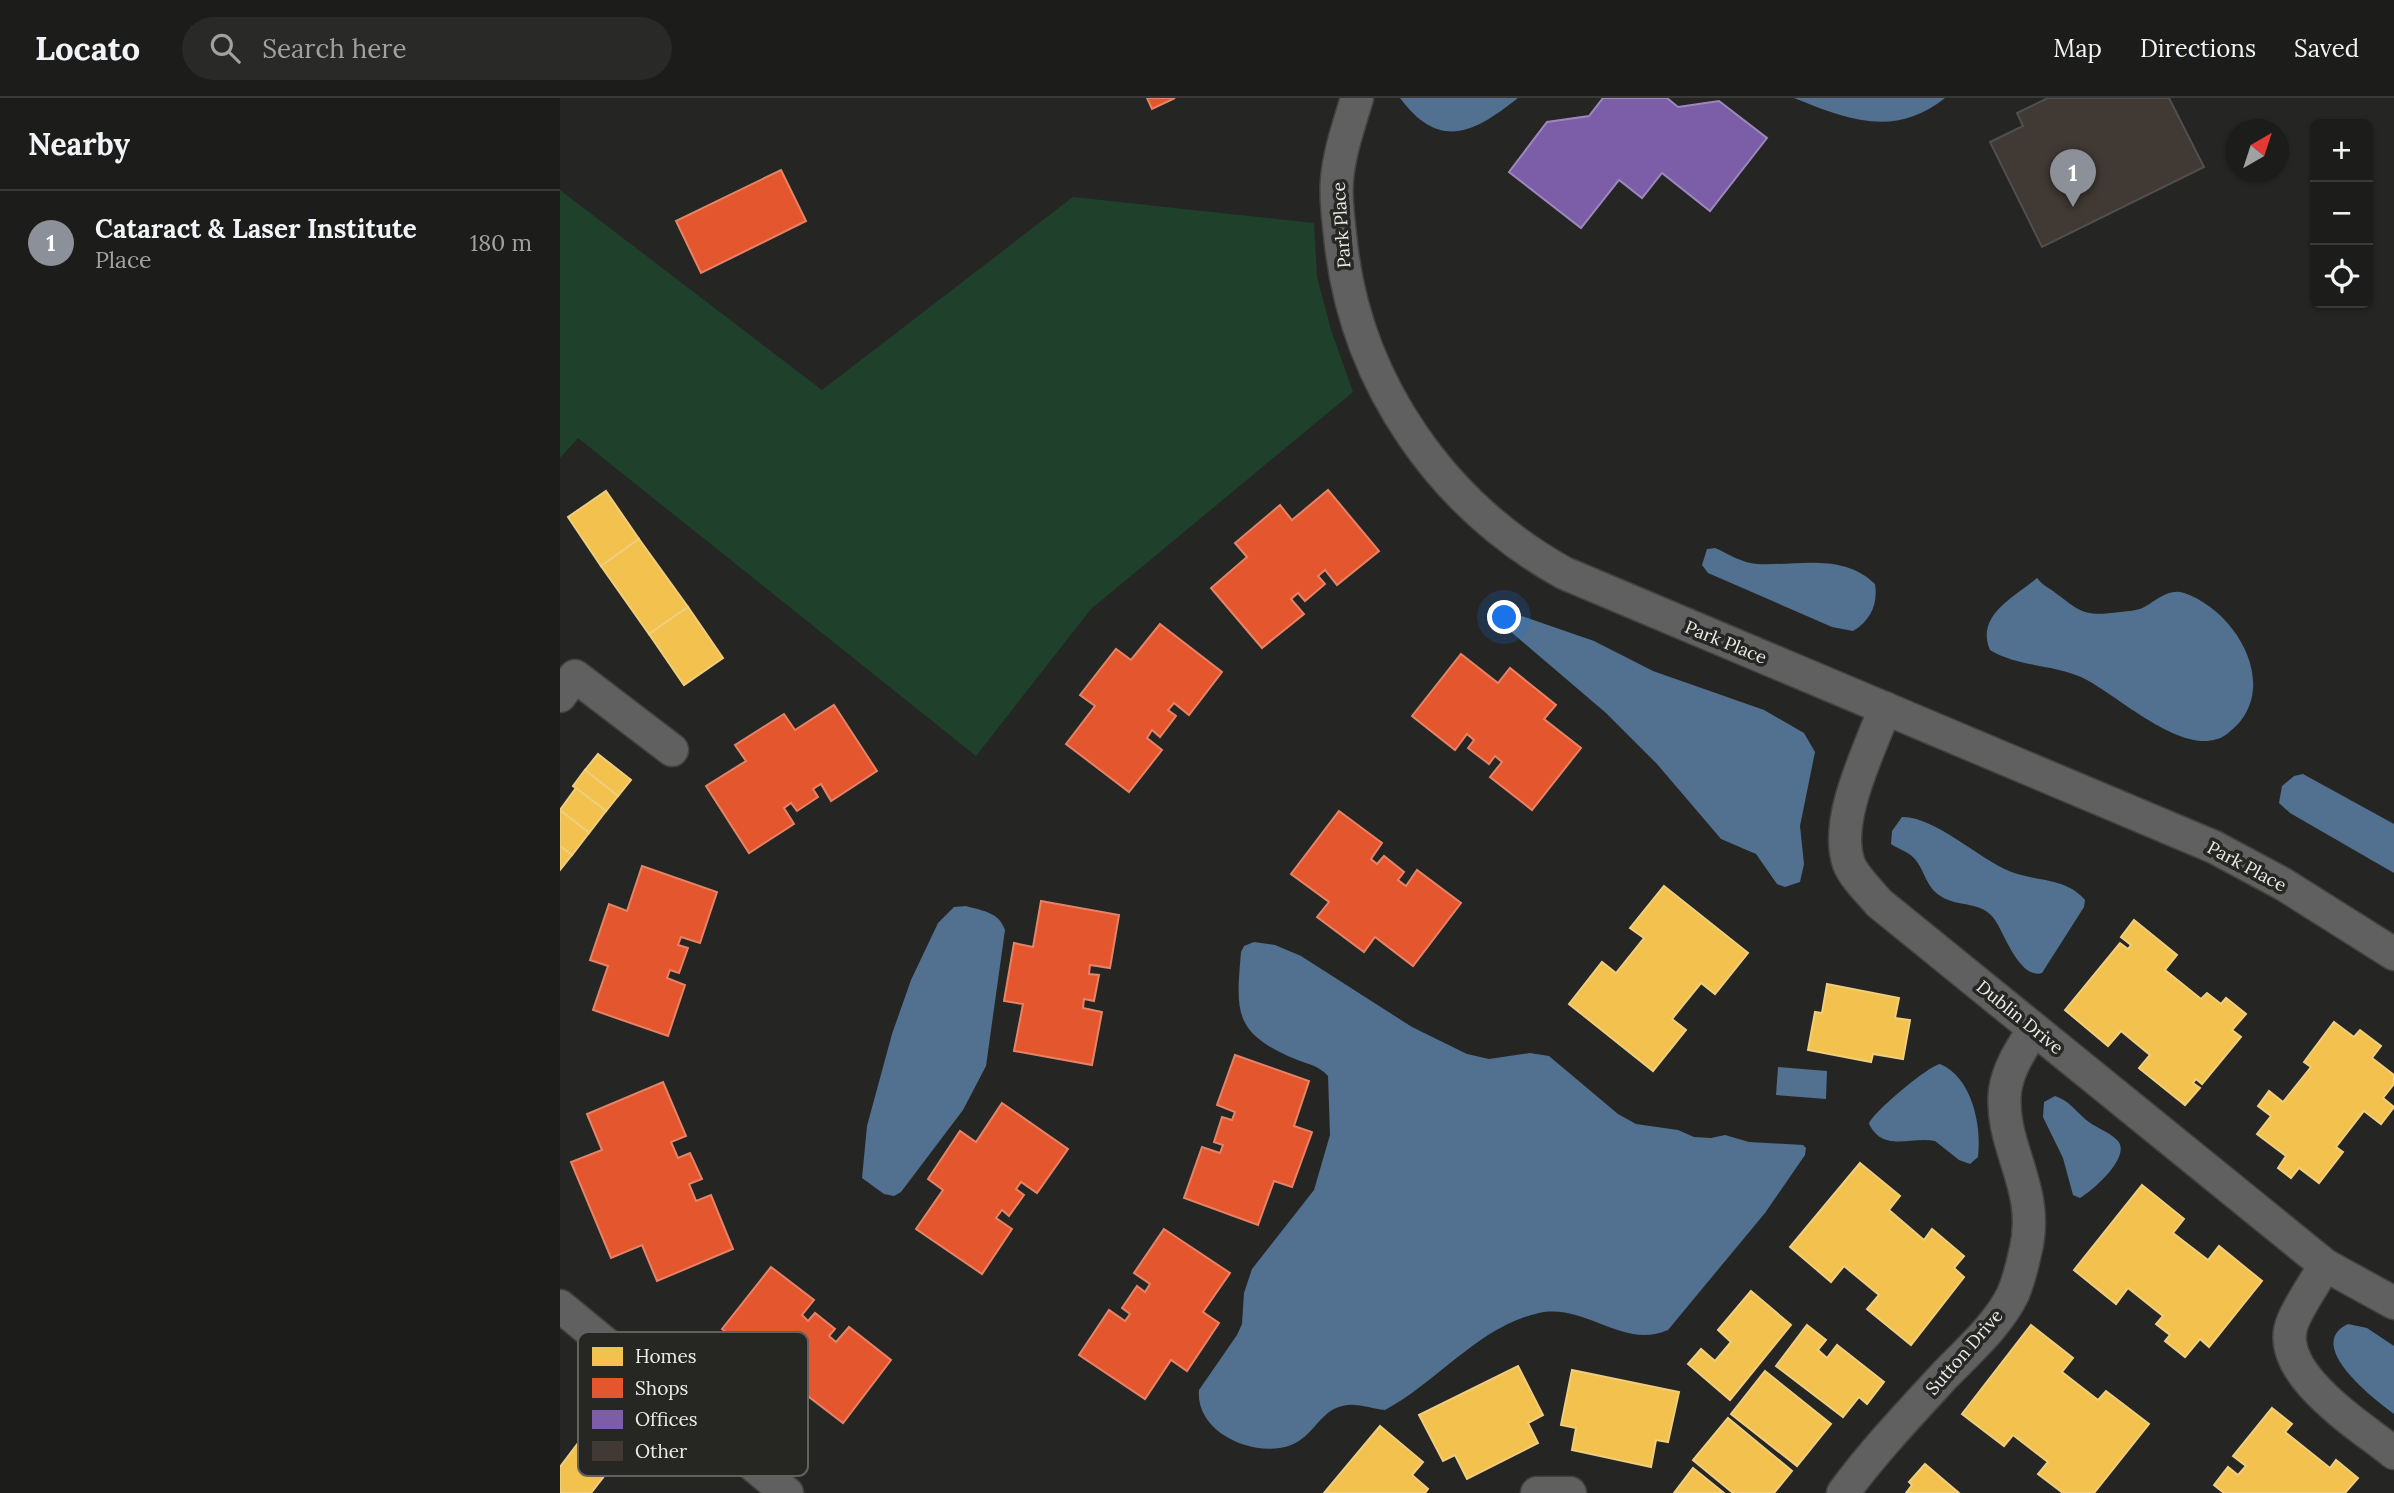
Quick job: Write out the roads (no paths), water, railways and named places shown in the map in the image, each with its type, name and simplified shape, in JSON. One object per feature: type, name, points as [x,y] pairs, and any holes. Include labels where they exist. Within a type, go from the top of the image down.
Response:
[{"type":"street","name":"Park Place","points":[[1357,98],[1336,183],[1345,281],[1363,344],[1394,406],[1423,453],[1462,497],[1499,531],[1530,554],[1564,573],[2214,848],[2283,884],[2394,954]]},
{"type":"street","points":[[560,696],[575,676],[672,750]]},
{"type":"street","name":"Dublin Drive","points":[[1885,708],[1849,809],[1845,834],[1850,865],[1879,903],[2325,1265],[2394,1303]]},
{"type":"street","name":"Sutton Drive","points":[[1843,1493],[1906,1417],[1986,1332],[2012,1295],[2026,1251],[2030,1213],[2024,1177],[2007,1127],[2005,1091],[2014,1062],[2034,1029]]},
{"type":"street","points":[[2325,1265],[2291,1323],[2291,1350],[2300,1373],[2317,1390],[2394,1452]]},
{"type":"street","points":[[560,1306],[592,1332]]},
{"type":"street","points":[[766,1476],[787,1493]]},
{"type":"street","points":[[1536,1493],[1570,1493]]},
{"type":"water","points":[[1400,98],[1518,98],[1472,127],[1444,131],[1429,126]]},
{"type":"water","points":[[1794,98],[1945,98],[1908,118],[1871,121],[1833,113]]},
{"type":"water","points":[[1715,548],[1751,563],[1818,563],[1848,568],[1875,584],[1872,611],[1853,631],[1832,627],[1708,573],[1702,565],[1707,549]]},
{"type":"water","points":[[2037,578],[2070,604],[2090,613],[2137,610],[2173,592],[2184,593],[2204,603],[2222,617],[2236,634],[2247,655],[2253,676],[2252,697],[2244,717],[2227,734],[2211,741],[2193,740],[2153,723],[2081,677],[2012,660],[1990,650],[1987,638],[1992,617]]},
{"type":"water","points":[[1522,616],[1594,641],[1653,671],[1764,710],[1804,733],[1815,752],[1800,826],[1804,864],[1800,882],[1785,887],[1777,884],[1756,854],[1721,839],[1657,764],[1606,713],[1510,631]]},
{"type":"water","points":[[2303,774],[2394,824],[2394,873],[2290,813],[2279,803],[2282,786],[2294,776]]},
{"type":"water","points":[[1902,817],[1928,823],[2009,871],[2069,887],[2085,900],[2084,907],[2042,973],[2027,970],[2020,963],[1990,914],[1977,907],[1948,900],[1936,893],[1914,858],[1891,844],[1892,831]]},
{"type":"water","points":[[966,906],[995,916],[1005,930],[986,1066],[963,1110],[901,1192],[894,1196],[884,1194],[862,1178],[867,1126],[892,1034],[911,980],[938,923],[954,907]]},
{"type":"water","points":[[1254,942],[1275,945],[1301,956],[1412,1027],[1467,1054],[1489,1059],[1530,1053],[1549,1056],[1618,1114],[1636,1124],[1678,1130],[1694,1137],[1725,1135],[1749,1142],[1803,1145],[1806,1148],[1805,1155],[1765,1213],[1668,1330],[1651,1335],[1635,1334],[1573,1314],[1539,1313],[1497,1330],[1385,1410],[1359,1405],[1342,1406],[1328,1413],[1305,1436],[1291,1445],[1261,1448],[1245,1445],[1230,1439],[1207,1419],[1200,1405],[1199,1390],[1242,1324],[1244,1293],[1252,1269],[1314,1190],[1330,1135],[1328,1076],[1316,1067],[1260,1040],[1249,1030],[1243,1018],[1239,990],[1241,952],[1244,946]]},
{"type":"water","points":[[1940,1064],[1951,1070],[1960,1080],[1973,1104],[1979,1145],[1978,1157],[1970,1164],[1959,1160],[1935,1141],[1890,1141],[1875,1133],[1869,1124],[1901,1091]]},
{"type":"water","points":[[1778,1067],[1827,1071],[1826,1099],[1776,1095]]},
{"type":"water","points":[[2055,1096],[2117,1140],[2121,1146],[2120,1154],[2110,1172],[2080,1198],[2073,1195],[2063,1158],[2043,1117],[2044,1102]]},
{"type":"water","points":[[2348,1324],[2367,1328],[2394,1346],[2394,1414],[2359,1385],[2338,1358],[2334,1345],[2336,1333]]},
{"type":"place","name":"Cataract & Laser Institute","points":[[2073,207]]}]
